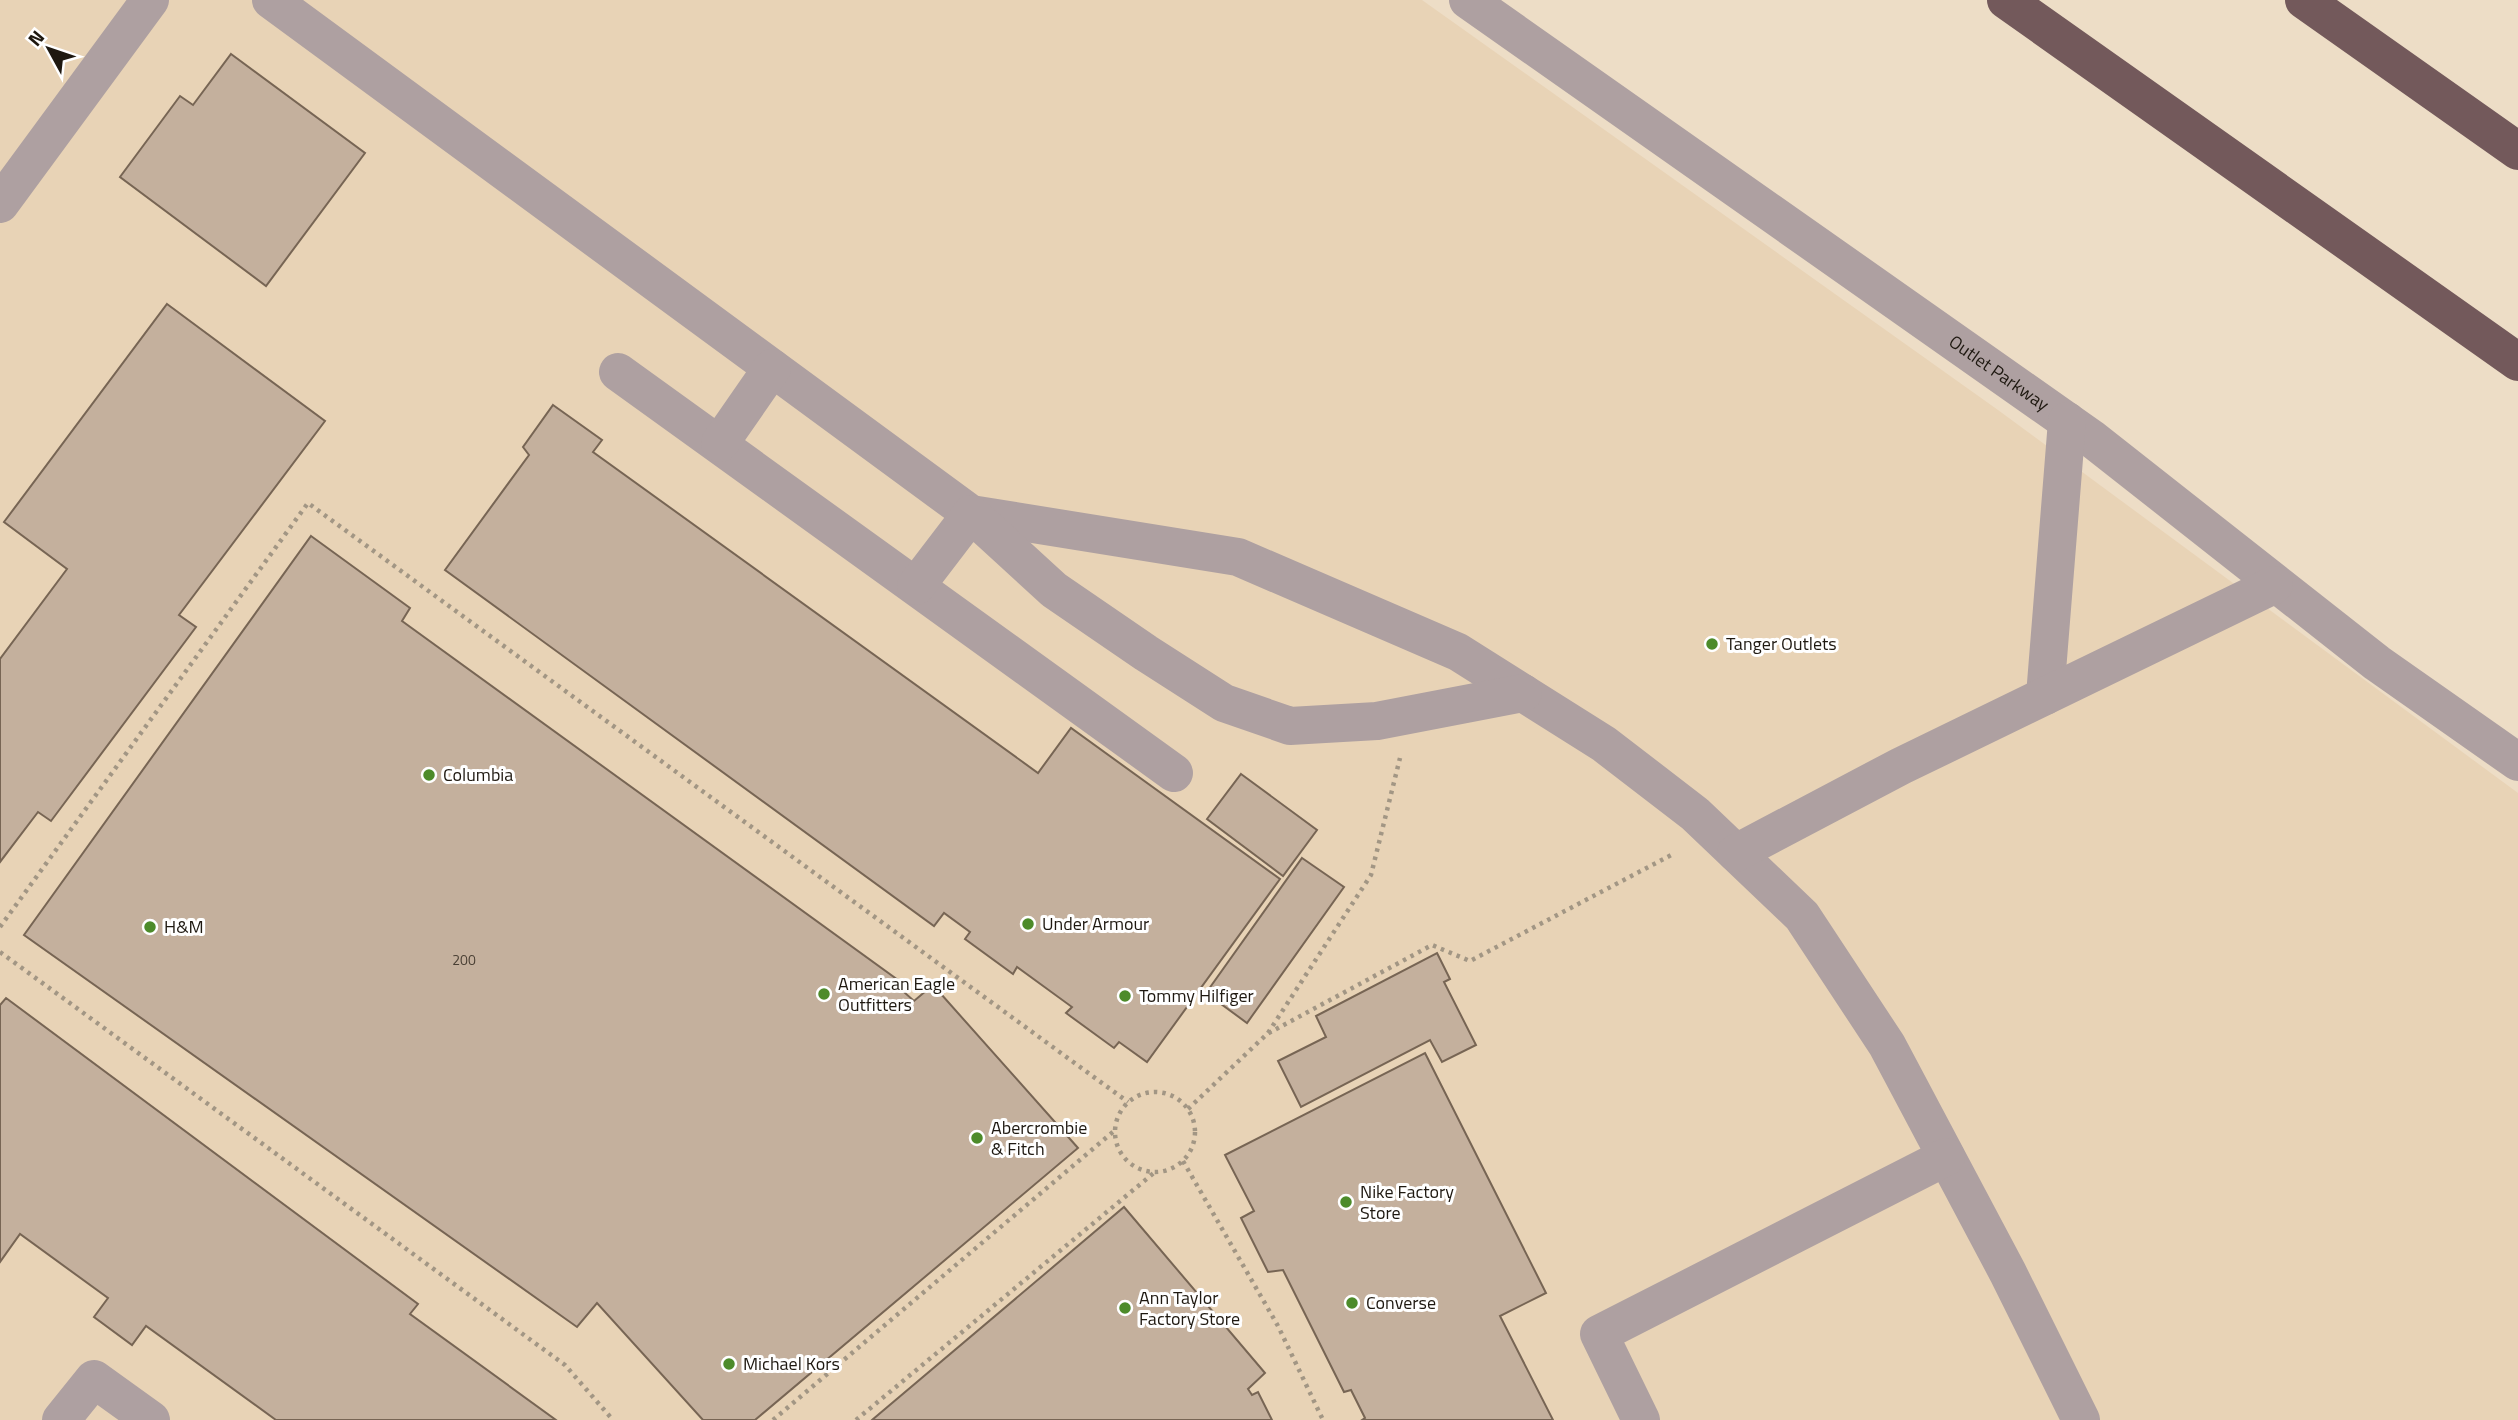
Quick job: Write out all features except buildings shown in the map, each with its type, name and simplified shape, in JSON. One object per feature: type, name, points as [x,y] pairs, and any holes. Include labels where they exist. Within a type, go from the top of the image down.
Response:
[{"type":"highway","points":[[2006,0],[2518,362]]},
{"type":"highway","points":[[2304,0],[2518,151]]},
{"type":"street","points":[[0,204],[150,0]]},
{"type":"street","points":[[271,0],[971,514],[1054,590],[1224,703],[1290,726],[1377,721],[1523,693]]},
{"type":"street","name":"Outlet Parkway","points":[[1468,0],[2067,421],[2377,663],[2518,762]]},
{"type":"street","points":[[720,443],[772,368]]},
{"type":"street","points":[[618,372],[1174,772]]},
{"type":"street","points":[[2045,696],[2067,421]]},
{"type":"street","points":[[916,586],[971,514]]},
{"type":"street","points":[[971,514],[1238,557],[1458,652],[1604,744],[1725,843],[1802,916],[1886,1045],[2081,1420]]},
{"type":"street","points":[[1725,843],[1901,766],[2274,584]]},
{"type":"street","points":[[1641,1420],[1599,1334],[1946,1157]]},
{"type":"street","points":[[61,1420],[94,1379],[151,1420]]},
{"type":"path","points":[[0,927],[308,503],[1128,1102]]},
{"type":"path","points":[[1188,1109],[1267,1034],[1371,874],[1411,714]]},
{"type":"path","points":[[1267,1034],[1432,945],[1470,961],[1725,843]]},
{"type":"path","points":[[0,952],[565,1366],[613,1420]]},
{"type":"path","points":[[1159,1092],[1175,1097],[1188,1109],[1196,1135],[1184,1161],[1170,1170],[1155,1172],[1139,1169],[1126,1160],[1118,1147],[1114,1131],[1118,1116],[1128,1102],[1142,1094],[1159,1092]]},
{"type":"path","points":[[773,1420],[1114,1131]]},
{"type":"path","points":[[1184,1161],[1278,1326],[1323,1420]]},
{"type":"path","points":[[856,1420],[1155,1172]]},
{"type":"shaded area","name":"Tanger Outlets","points":[[0,0],[1422,0],[1998,410],[2518,793],[2518,1420],[0,1420]]},
{"type":"place","name":"Tanger Outlets","points":[[1712,644]]},
{"type":"place","name":"Columbia","points":[[429,775]]},
{"type":"place","name":"Under Armour","points":[[1028,924]]},
{"type":"place","name":"H&M","points":[[150,927]]},
{"type":"place","name":"American Eagle Outfitters","points":[[824,994]]},
{"type":"place","name":"Tommy Hilfiger","points":[[1125,996]]},
{"type":"place","name":"Abercrombie & Fitch","points":[[977,1138]]},
{"type":"place","name":"Nike Factory Store","points":[[1346,1202]]},
{"type":"place","name":"Converse","points":[[1352,1303]]},
{"type":"place","name":"Ann Taylor Factory Store","points":[[1125,1308]]},
{"type":"place","name":"Michael Kors","points":[[729,1364]]}]
